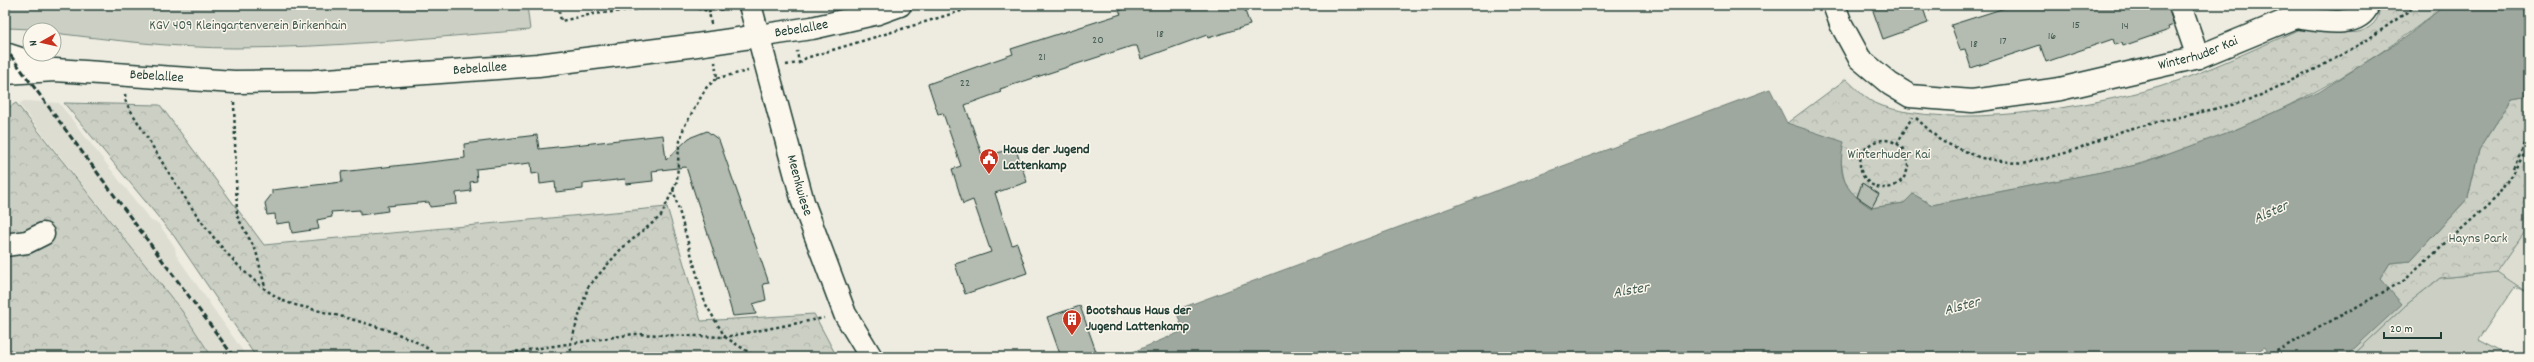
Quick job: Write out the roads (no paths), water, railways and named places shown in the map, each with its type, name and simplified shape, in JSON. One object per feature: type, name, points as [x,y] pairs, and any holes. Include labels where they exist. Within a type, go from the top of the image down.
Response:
[{"type":"street","name":"Bebelallee","points":[[5,73],[55,70],[123,76],[234,82],[313,81],[538,64],[812,28],[878,13],[900,5]]},
{"type":"street","name":"Winterhuder Kai","points":[[1834,5],[1841,24],[1860,59],[1890,84],[1911,107],[1972,101],[2060,89],[2198,57],[2302,11],[2350,20],[2362,15],[2368,5]]},
{"type":"street","points":[[2180,5],[2198,57]]},
{"type":"street","name":"Meenkwiese","points":[[741,6],[758,36],[803,202],[845,314],[871,357]]},
{"type":"street","name":"Bebelallee","points":[[5,54],[55,70]]},
{"type":"street","points":[[5,245],[27,242],[43,234]]},
{"type":"water","name":"Alster","points":[[2445,5],[2529,5],[2529,95],[2512,98],[2479,150],[2468,198],[2410,261],[2390,263],[2380,279],[2402,304],[2345,357],[2270,357],[2265,347],[2247,357],[1121,357],[1183,331],[1176,310],[1770,89],[1787,123],[1844,142],[1841,163],[1844,180],[1854,195],[1871,208],[1904,203],[1913,194],[1932,205],[2142,164],[2237,129],[2319,92],[2406,37]]},
{"type":"railway","points":[[5,48],[234,357]]},
{"type":"place","name":"Haus der Jugend Lattenkamp","points":[[989,175]]},
{"type":"place","name":"Bootshaus Haus der Jugend Lattenkamp","points":[[1072,336]]},
{"type":"park label","name":"KGV 409 Kleingartenverein Birkenhain","points":[[248,26]]},
{"type":"park label","name":"Hayns Park","points":[[2478,239]]}]
